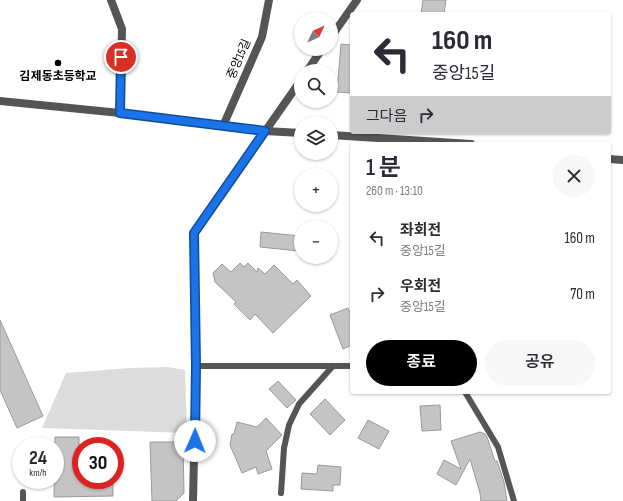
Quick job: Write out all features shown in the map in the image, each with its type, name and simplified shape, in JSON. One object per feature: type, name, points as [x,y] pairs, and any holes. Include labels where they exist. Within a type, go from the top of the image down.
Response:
[{"type":"street","name":"중앙15길","points":[[223,126],[262,37],[268,0]]},
{"type":"street","points":[[338,27],[356,0]]},
{"type":"street","points":[[112,2],[122,29],[120,113]]},
{"type":"street","points":[[193,501],[196,366],[194,233],[294,90]]},
{"type":"street","points":[[0,101],[120,113],[265,131],[294,133]]},
{"type":"street","points":[[338,135],[436,142]]},
{"type":"street","points":[[611,159],[623,160]]},
{"type":"lane","points":[[196,366],[350,366]]},
{"type":"lane","points":[[281,493],[284,448],[289,426],[299,404],[333,366]]},
{"type":"lane","points":[[466,394],[498,447],[514,501]]},
{"type":"lane","points":[[23,492],[23,501]]},
{"type":"shaded area","points":[[168,367],[185,370],[187,433],[42,428],[66,373],[130,368]]},
{"type":"building","points":[[423,0],[446,0],[444,12],[421,12]]},
{"type":"building","points":[[341,44],[350,45],[350,93],[338,92]]},
{"type":"building","points":[[261,232],[294,235],[294,250],[260,247]]},
{"type":"building","points":[[240,263],[244,267],[248,263],[257,272],[258,268],[265,274],[274,265],[293,284],[297,280],[311,296],[273,333],[255,314],[250,320],[234,304],[236,302],[215,282],[213,273],[222,264],[231,272]]},
{"type":"building","points":[[348,308],[350,313],[350,346],[343,349],[330,315]]},
{"type":"building","points":[[0,320],[43,416],[17,428],[0,390]]},
{"type":"building","points":[[278,381],[296,400],[287,408],[269,389]]},
{"type":"building","points":[[325,399],[345,420],[330,435],[310,414]]},
{"type":"building","points":[[440,405],[441,430],[422,431],[420,406]]},
{"type":"building","points":[[266,418],[282,435],[266,451],[272,469],[258,474],[256,467],[242,473],[230,445],[232,434],[234,434],[237,422],[257,427]]},
{"type":"building","points":[[368,420],[389,431],[379,449],[358,438]]},
{"type":"building","points":[[480,432],[485,434],[487,437],[495,461],[497,461],[504,482],[507,501],[481,501],[470,459],[456,485],[437,474],[444,460],[461,469],[451,441]]},
{"type":"building","points":[[64,437],[72,437],[72,489],[113,489],[113,496],[54,497],[54,489],[64,489]]},
{"type":"building","points":[[150,442],[183,442],[184,493],[176,501],[152,501]]},
{"type":"building","points":[[318,465],[341,467],[340,485],[333,485],[333,491],[301,489],[302,473],[317,474]]},
{"type":"place","name":"김제동초등학교","points":[[58,63]]},
{"type":"route","points":[[121,57],[120,113],[265,131],[194,233],[196,366],[195,441]]}]
